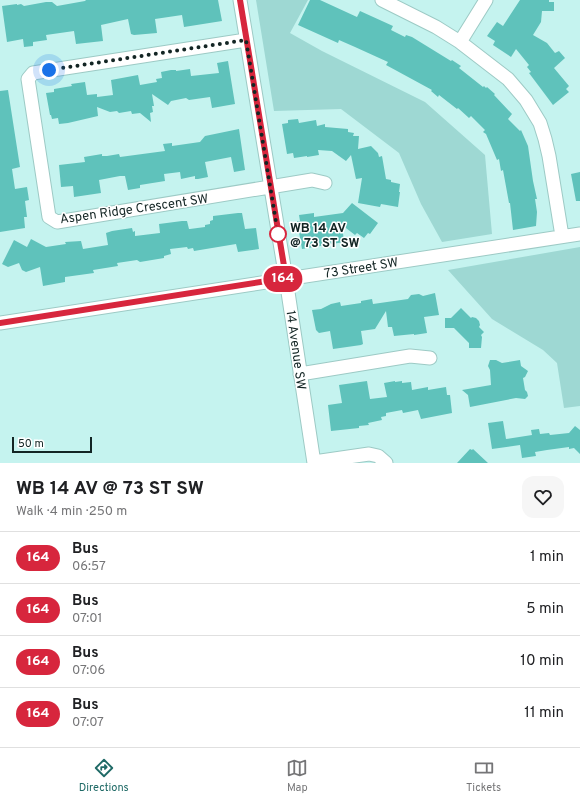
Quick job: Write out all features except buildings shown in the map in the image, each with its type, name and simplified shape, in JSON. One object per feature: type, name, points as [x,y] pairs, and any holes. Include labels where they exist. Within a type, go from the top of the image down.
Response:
[{"type":"street","name":"14 Avenue SW","points":[[240,0],[286,278],[314,463]]},
{"type":"street","points":[[382,0],[436,27],[460,42],[508,79],[526,100],[540,122],[549,156],[562,236]]},
{"type":"street","points":[[460,42],[486,0]]},
{"type":"street","name":"Aspen Ridge Crescent SW","points":[[246,40],[33,72],[28,79],[49,216],[57,222],[270,186],[312,180],[325,183]]},
{"type":"street","name":"73 Street SW","points":[[0,323],[580,234]]},
{"type":"street","points":[[300,374],[410,356],[430,358]]},
{"type":"street","points":[[314,463],[369,454],[378,456],[386,463]]},
{"type":"shaded area","points":[[256,0],[308,0],[290,33],[322,51],[425,102],[485,155],[492,234],[442,242],[421,204],[399,153],[341,109],[274,111]]},
{"type":"shaded area","points":[[580,247],[580,406],[564,408],[557,363],[543,350],[492,319],[448,270]]},
{"type":"bus line","name":"164","points":[[0,323],[286,278],[240,0]]},
{"type":"place","name":"WB 14 AV @ 73 ST SW","points":[[278,234]]},
{"type":"route","points":[[49,70],[246,40],[278,234]]}]
